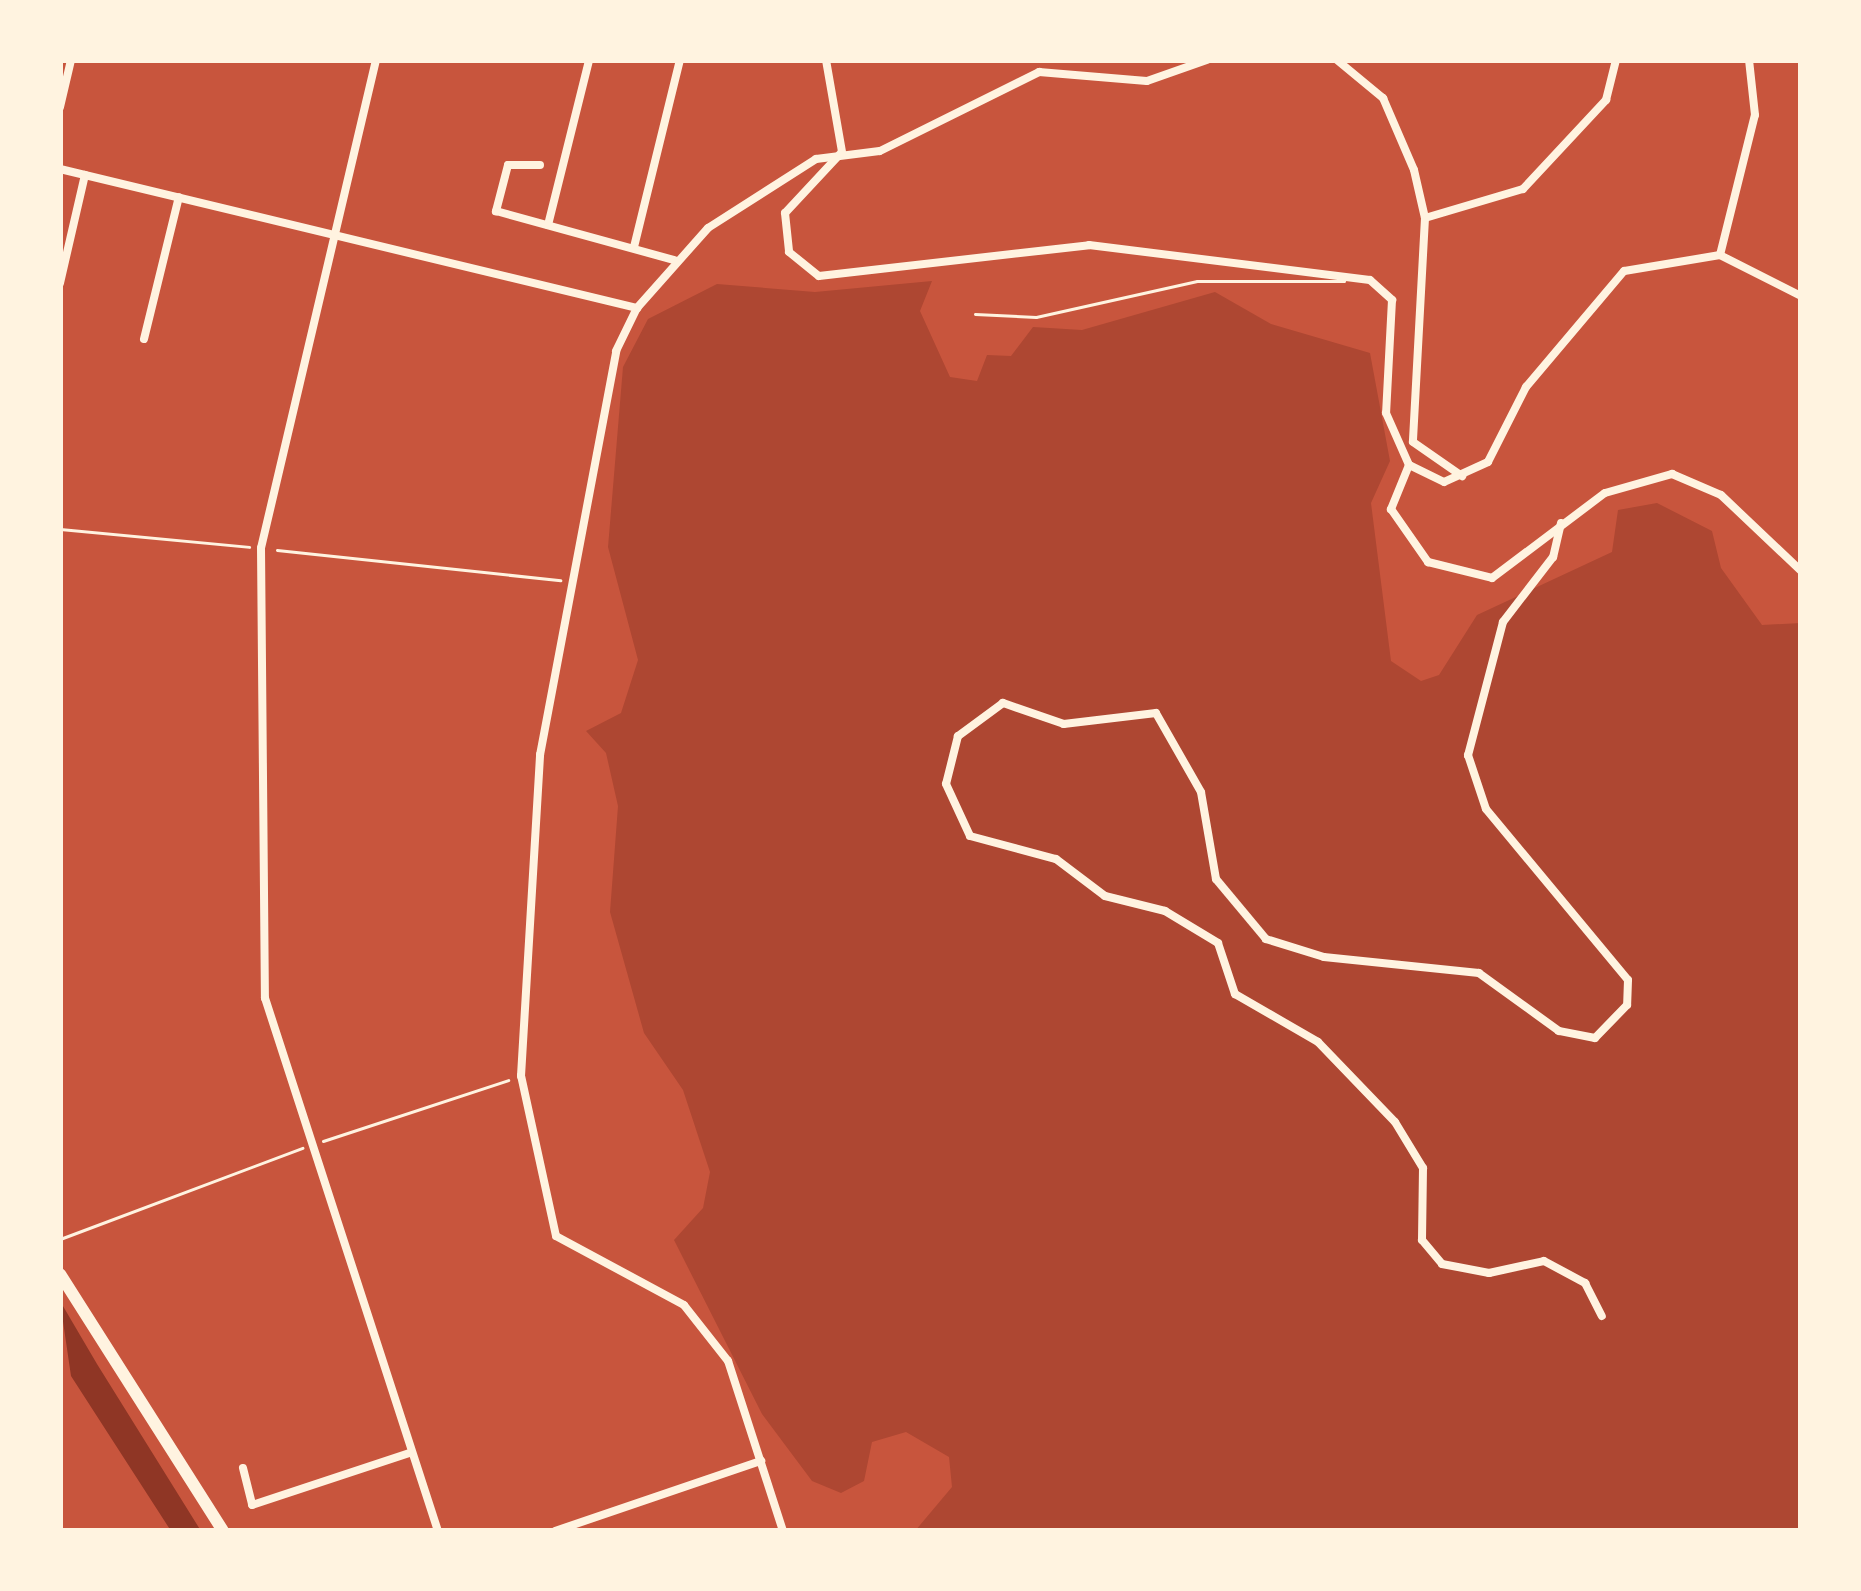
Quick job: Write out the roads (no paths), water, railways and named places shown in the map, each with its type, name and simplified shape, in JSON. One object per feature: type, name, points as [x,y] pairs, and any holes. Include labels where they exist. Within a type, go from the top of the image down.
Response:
[{"type":"main road","points":[[60,1274],[224,1531]]},
{"type":"street","points":[[60,107],[71,60]]},
{"type":"street","points":[[376,60],[261,548],[265,998],[308,1145],[439,1531]]},
{"type":"street","points":[[548,225],[589,60]]},
{"type":"street","points":[[634,247],[680,60]]},
{"type":"street","points":[[826,60],[842,152]]},
{"type":"street","points":[[783,1531],[761,1461],[753,1411],[684,1305],[556,1236],[521,1076],[540,755],[616,351],[637,308],[674,260],[737,205],[842,152],[880,151],[1039,72],[1147,81],[1207,60]]},
{"type":"street","points":[[1337,60],[1398,124],[1425,218],[1413,442],[1463,477]]},
{"type":"street","points":[[1425,218],[1523,189],[1606,100],[1616,60]]},
{"type":"street","points":[[1720,255],[1755,115],[1749,60]]},
{"type":"street","points":[[842,152],[785,213],[789,252],[819,276],[1089,245],[1354,273],[1392,299],[1386,412],[1409,465],[1444,482],[1488,462],[1526,387],[1624,271],[1720,255],[1801,296]]},
{"type":"street","points":[[540,165],[508,165],[496,211],[674,260]]},
{"type":"street","points":[[60,170],[637,308]]},
{"type":"street","points":[[60,283],[85,175]]},
{"type":"street","points":[[144,339],[179,197]]},
{"type":"street","points":[[1409,465],[1390,509],[1404,540],[1449,572],[1513,572],[1561,523],[1605,494],[1672,474],[1721,495],[1801,571]]},
{"type":"street","points":[[1561,523],[1552,557],[1502,622],[1468,755],[1486,809],[1628,980],[1627,1005],[1595,1038],[1559,1031],[1479,973],[1324,957],[1266,939],[1216,879],[1202,792],[1156,713],[1064,724],[1003,703],[958,736],[946,784],[970,836],[1056,860],[1105,896],[1165,911],[1218,943],[1235,994],[1318,1042],[1395,1122],[1423,1168],[1422,1240],[1442,1264],[1489,1273],[1544,1261],[1585,1283],[1602,1316]]},
{"type":"street","points":[[243,1468],[253,1505],[409,1453]]},
{"type":"street","points":[[555,1531],[761,1461]]},
{"type":"lane","points":[[975,314],[1036,317],[1197,280],[1337,283],[1354,273]]}]
